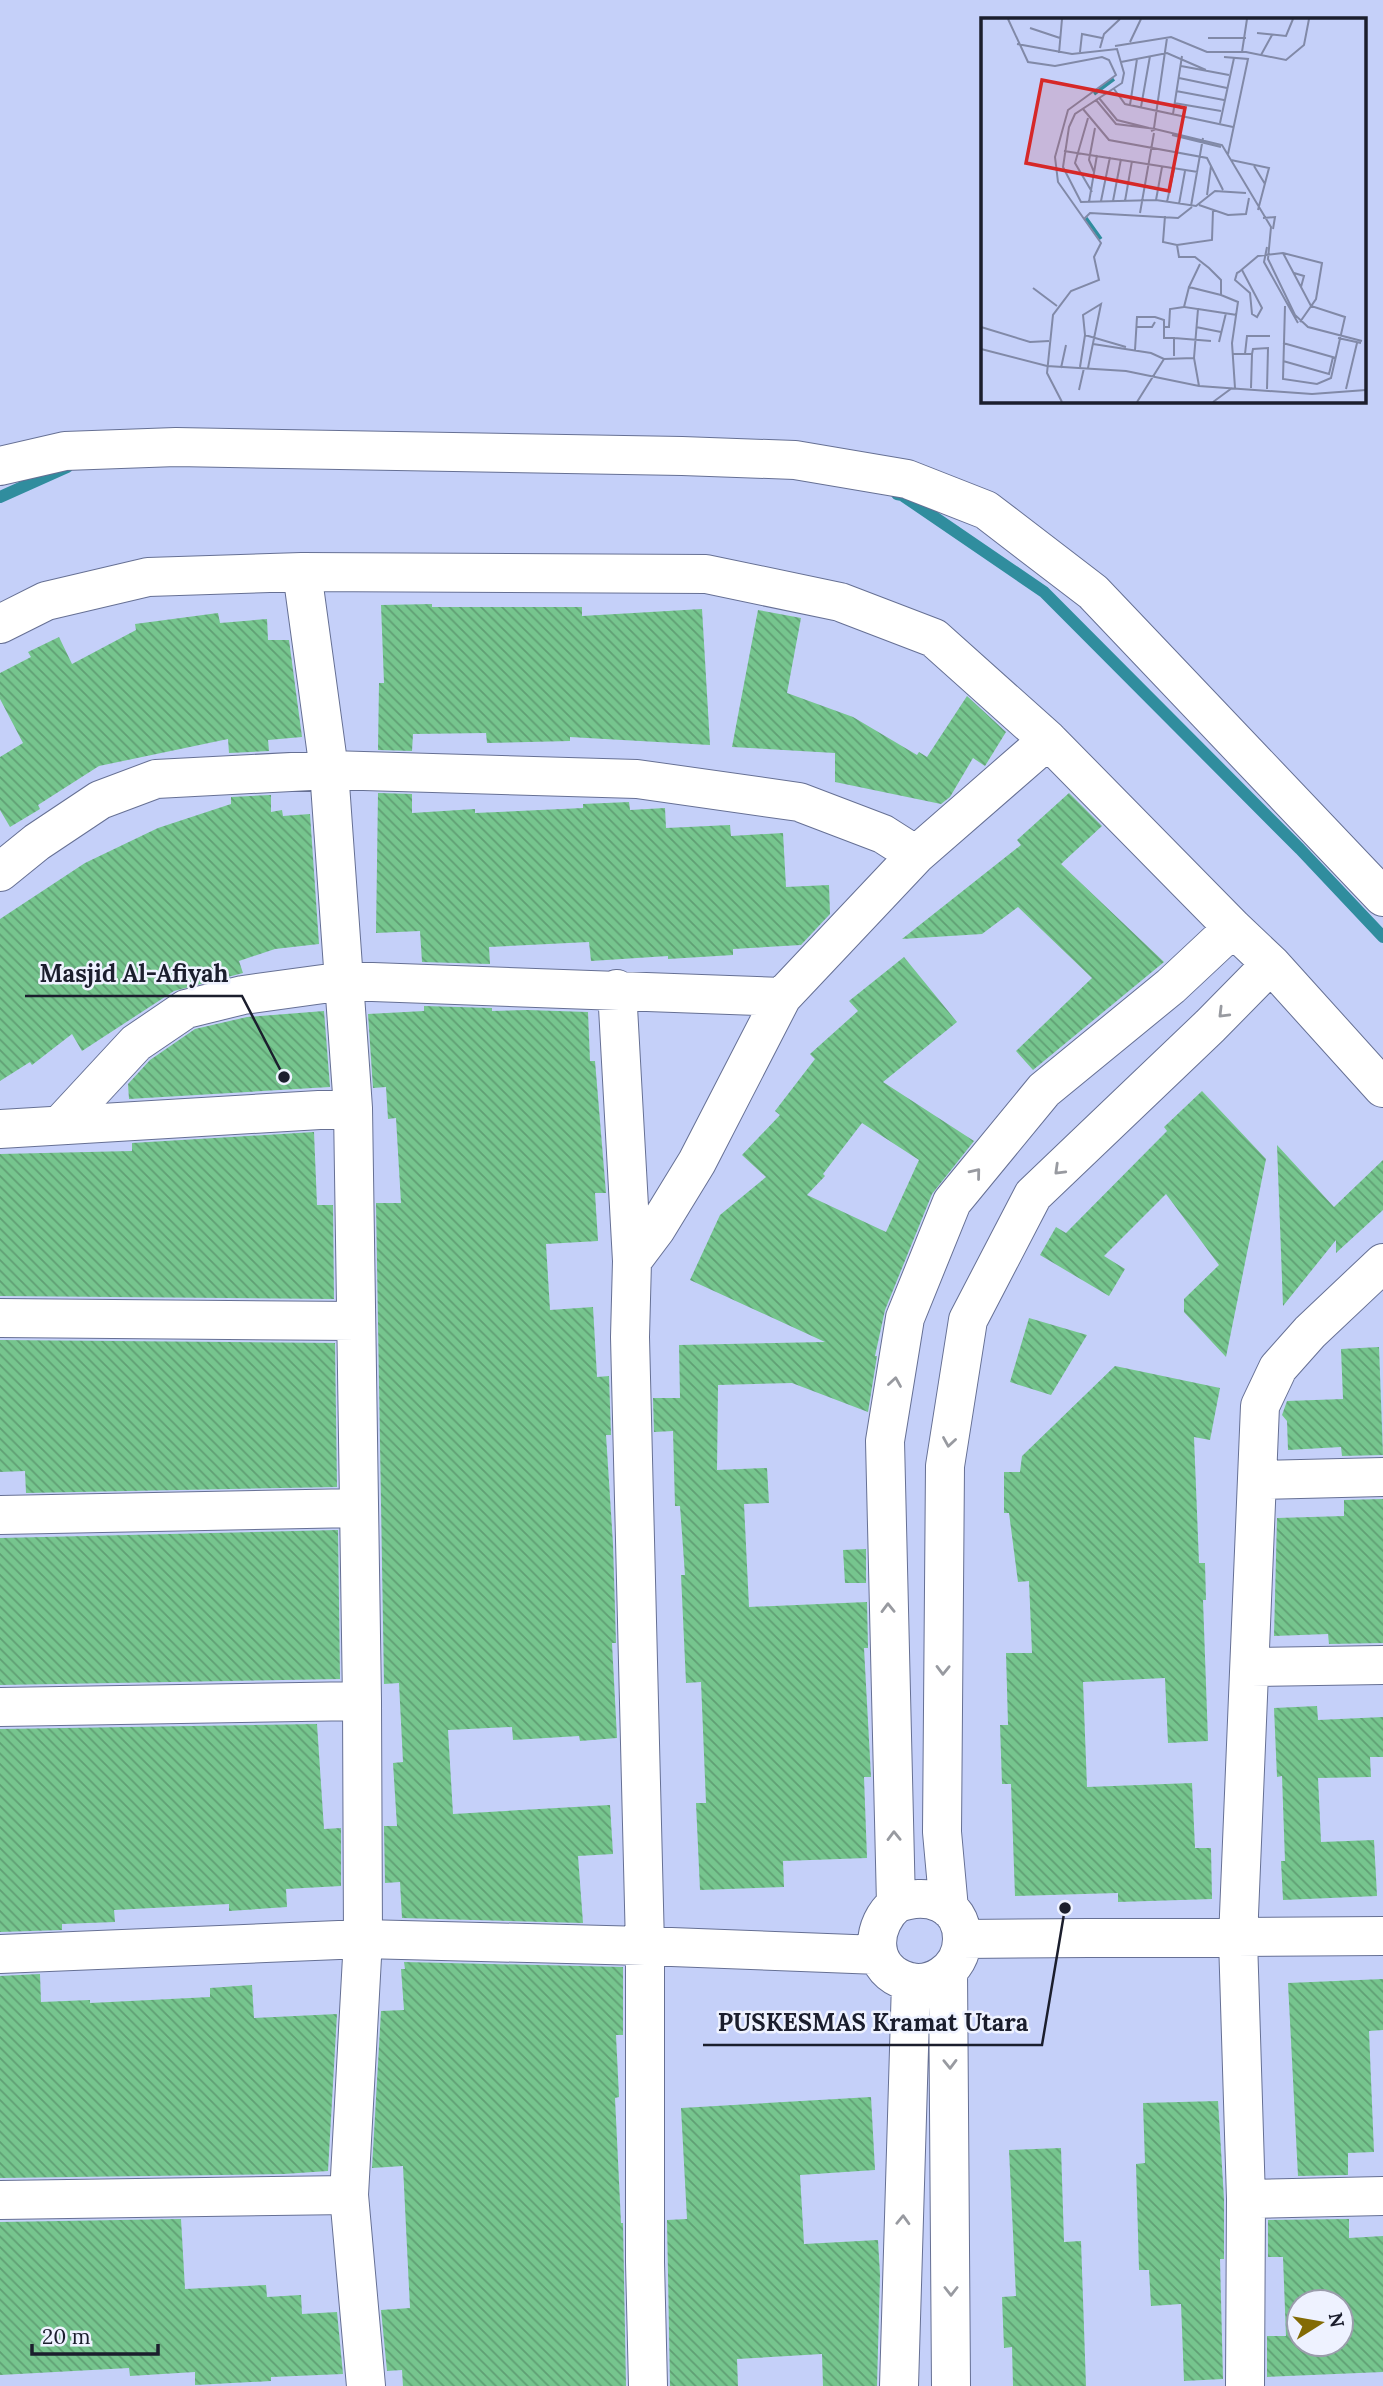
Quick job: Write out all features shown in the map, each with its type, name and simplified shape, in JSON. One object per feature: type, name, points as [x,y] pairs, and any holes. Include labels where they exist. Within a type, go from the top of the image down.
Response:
[{"type":"street","points":[[0,466],[65,451],[176,447],[795,460],[907,479],[986,510],[1093,592],[1383,897]]},
{"type":"street","points":[[0,624],[46,601],[148,577],[302,572],[706,574],[840,602],[934,638],[1048,740],[1271,964],[1383,1088]]},
{"type":"street","points":[[302,572],[329,770],[354,1108],[363,1939],[349,2194],[366,2386]]},
{"type":"street","points":[[632,1261],[656,1229],[697,1162],[782,997],[916,855],[1048,740]]},
{"type":"street","points":[[0,872],[37,842],[100,800],[156,779],[329,770],[637,779],[799,802],[883,834],[916,855]]},
{"type":"street","points":[[896,1904],[885,1441],[905,1318],[952,1202],[1044,1090],[1171,986],[1233,928]]},
{"type":"street","points":[[951,2386],[953,1940],[942,1832],[945,1466],[968,1320],[1033,1195],[1271,964]]},
{"type":"street","points":[[60,1125],[136,1043],[187,1009],[243,995],[345,981],[782,997]]},
{"type":"street","points":[[617,989],[632,1261],[630,1337],[645,1946],[645,2262],[648,2386]]},
{"type":"street","points":[[0,1129],[354,1108]]},
{"type":"street","points":[[1245,2386],[1246,2199],[1238,1939],[1260,1406],[1278,1368],[1310,1332],[1383,1263]]},
{"type":"street","points":[[0,1318],[356,1321]]},
{"type":"street","points":[[1257,1480],[1383,1477]]},
{"type":"street","points":[[0,1515],[358,1508]]},
{"type":"street","points":[[1251,1667],[1383,1665]]},
{"type":"street","points":[[0,1707],[362,1701]]},
{"type":"street","points":[[923,1897],[937,1901],[953,1940],[931,1981],[911,1982],[900,1979],[884,1965],[879,1955],[876,1936],[888,1910],[909,1899],[923,1897]]},
{"type":"street","points":[[953,1940],[1383,1936]]},
{"type":"street","points":[[0,1954],[363,1939],[879,1955]]},
{"type":"street","points":[[899,2386],[911,1982]]},
{"type":"street","points":[[0,2200],[349,2194]]},
{"type":"street","points":[[1246,2199],[1383,2196]]},
{"type":"building","points":[[432,604],[432,607],[582,607],[582,616],[702,609],[710,745],[570,737],[570,741],[487,743],[486,733],[413,734],[412,751],[378,750],[379,683],[384,683],[381,605]]},
{"type":"building","points":[[758,610],[801,618],[787,693],[853,717],[917,755],[919,752],[927,757],[967,696],[1006,732],[985,766],[973,758],[950,797],[941,804],[835,782],[835,753],[732,747]]},
{"type":"building","points":[[218,613],[220,623],[267,619],[268,640],[289,640],[302,737],[268,740],[269,751],[229,753],[228,739],[99,766],[38,805],[40,809],[10,827],[0,810],[0,757],[23,743],[0,699],[0,673],[31,657],[28,652],[59,637],[72,664],[136,630],[135,624]]},
{"type":"building","points":[[378,793],[412,794],[412,813],[475,809],[475,813],[583,808],[583,804],[629,802],[630,810],[665,808],[666,828],[730,825],[731,836],[783,833],[786,887],[829,885],[830,914],[801,945],[733,949],[733,955],[591,961],[589,942],[489,947],[490,964],[422,962],[420,931],[376,933]]},
{"type":"building","points":[[1069,793],[1102,826],[1061,864],[1164,962],[1033,1070],[1016,1051],[1092,978],[1018,907],[982,934],[902,939],[1021,845],[1017,840]]},
{"type":"building","points":[[271,795],[271,812],[282,810],[283,816],[310,814],[319,944],[275,949],[239,961],[243,973],[174,991],[82,1051],[72,1034],[32,1065],[30,1062],[0,1081],[0,919],[85,863],[158,828],[231,804],[231,797]]},
{"type":"building","points":[[904,957],[957,1022],[883,1082],[974,1141],[932,1194],[885,1310],[875,1356],[868,1412],[792,1383],[718,1385],[717,1470],[767,1468],[769,1503],[744,1504],[749,1607],[867,1602],[868,1648],[864,1648],[871,1777],[864,1777],[867,1858],[783,1861],[784,1887],[700,1890],[696,1803],[706,1803],[701,1682],[686,1683],[681,1575],[685,1575],[680,1506],[675,1506],[673,1431],[654,1432],[653,1398],[680,1398],[679,1345],[825,1342],[690,1280],[720,1215],[766,1177],[742,1155],[780,1115],[775,1111],[815,1059],[810,1054],[858,1011],[849,1001]],"holes":[[[862,1123],[919,1160],[886,1232],[807,1195],[825,1176],[823,1174]]]},
{"type":"building","points":[[424,1006],[492,1008],[492,1011],[588,1012],[590,1061],[595,1061],[606,1193],[595,1193],[598,1241],[546,1244],[550,1310],[593,1307],[597,1377],[609,1376],[611,1435],[606,1435],[613,1544],[616,1643],[612,1643],[617,1738],[580,1741],[579,1736],[513,1740],[512,1727],[448,1730],[453,1814],[610,1805],[613,1854],[578,1856],[583,1923],[402,1918],[400,1882],[385,1883],[384,1826],[397,1826],[393,1763],[403,1762],[399,1683],[384,1684],[376,1203],[401,1203],[396,1118],[388,1119],[386,1087],[373,1088],[368,1014],[424,1011]]},
{"type":"building","points":[[324,1011],[330,1087],[129,1099],[128,1084],[150,1060],[195,1029],[247,1017]]},
{"type":"building","points":[[1202,1091],[1266,1159],[1226,1357],[1184,1312],[1184,1299],[1219,1265],[1166,1194],[1104,1256],[1125,1269],[1109,1296],[1040,1255],[1056,1227],[1066,1233],[1167,1131],[1164,1127]]},
{"type":"building","points":[[314,1132],[317,1205],[333,1205],[334,1299],[0,1296],[0,1154],[132,1151],[132,1143]]},
{"type":"building","points":[[1277,1145],[1334,1207],[1383,1160],[1383,1210],[1336,1253],[1336,1240],[1283,1306]]},
{"type":"building","points":[[1029,1318],[1087,1335],[1051,1395],[1010,1382]]},
{"type":"building","points":[[0,1340],[335,1343],[337,1487],[26,1493],[25,1471],[0,1472]]},
{"type":"building","points":[[1379,1347],[1383,1455],[1342,1456],[1341,1447],[1288,1450],[1287,1421],[1282,1415],[1287,1401],[1343,1399],[1341,1349]]},
{"type":"building","points":[[1115,1366],[1220,1388],[1210,1440],[1194,1437],[1199,1563],[1205,1563],[1206,1600],[1203,1600],[1208,1741],[1168,1743],[1165,1678],[1083,1682],[1087,1787],[1192,1783],[1195,1848],[1211,1848],[1212,1899],[1118,1902],[1118,1893],[1015,1896],[1011,1784],[1002,1784],[1000,1725],[1008,1725],[1006,1653],[1032,1653],[1029,1581],[1018,1582],[1009,1513],[1004,1513],[1004,1472],[1020,1472],[1022,1456]]},
{"type":"building","points":[[1383,1499],[1383,1643],[1329,1644],[1328,1634],[1274,1636],[1277,1518],[1344,1516],[1344,1500]]},
{"type":"building","points":[[338,1530],[340,1679],[0,1685],[0,1538]]},
{"type":"building","points":[[866,1549],[866,1583],[845,1583],[843,1550]]},
{"type":"building","points":[[1317,1706],[1318,1720],[1383,1717],[1383,1757],[1370,1757],[1371,1777],[1318,1778],[1321,1842],[1374,1840],[1377,1896],[1283,1900],[1281,1861],[1285,1861],[1282,1776],[1277,1777],[1274,1708]]},
{"type":"building","points":[[317,1724],[324,1829],[341,1828],[341,1886],[286,1889],[287,1907],[229,1911],[229,1904],[114,1910],[115,1922],[62,1924],[62,1930],[0,1932],[0,1729]]},
{"type":"building","points":[[404,1962],[623,1967],[623,2035],[616,2035],[619,2097],[615,2098],[623,2223],[626,2386],[403,2386],[402,2370],[387,2371],[381,2310],[410,2308],[403,2166],[372,2168],[381,2011],[404,2010],[401,1969],[405,1969]]},
{"type":"building","points":[[40,1974],[41,2002],[90,2000],[90,2003],[210,1997],[210,1988],[252,1985],[254,2018],[337,2014],[328,2171],[0,2178],[0,1976]]},
{"type":"building","points":[[1383,1979],[1383,2030],[1369,2031],[1374,2152],[1348,2153],[1348,2175],[1298,2176],[1288,1983]]},
{"type":"building","points":[[871,2097],[875,2170],[800,2175],[804,2244],[878,2240],[880,2275],[877,2386],[823,2386],[822,2354],[737,2359],[738,2386],[670,2386],[667,2220],[687,2219],[681,2108]]},
{"type":"building","points":[[1218,2101],[1224,2199],[1224,2259],[1220,2259],[1223,2379],[1184,2381],[1181,2304],[1151,2306],[1149,2270],[1139,2270],[1136,2164],[1145,2163],[1143,2103]]},
{"type":"building","points":[[1061,2148],[1064,2242],[1081,2241],[1086,2386],[1013,2386],[1012,2347],[1004,2348],[1002,2297],[1016,2296],[1009,2150]]},
{"type":"building","points":[[181,2219],[185,2289],[266,2285],[267,2297],[301,2295],[302,2314],[337,2312],[343,2374],[271,2377],[271,2381],[195,2385],[195,2372],[130,2376],[129,2368],[0,2375],[0,2222]]},
{"type":"building","points":[[1349,2219],[1349,2238],[1383,2236],[1383,2372],[1267,2377],[1267,2336],[1285,2336],[1285,2358],[1355,2358],[1355,2288],[1285,2288],[1285,2310],[1283,2257],[1268,2257],[1268,2220]]},
{"type":"waterway","points":[[0,497],[67,467]]},
{"type":"waterway","points":[[897,494],[1044,592],[1300,849],[1383,937]]},
{"type":"place","name":"Masjid Al-Afiyah","points":[[284,1077]]},
{"type":"place","name":"PUSKESMAS Kramat Utara","points":[[1065,1908]]}]
